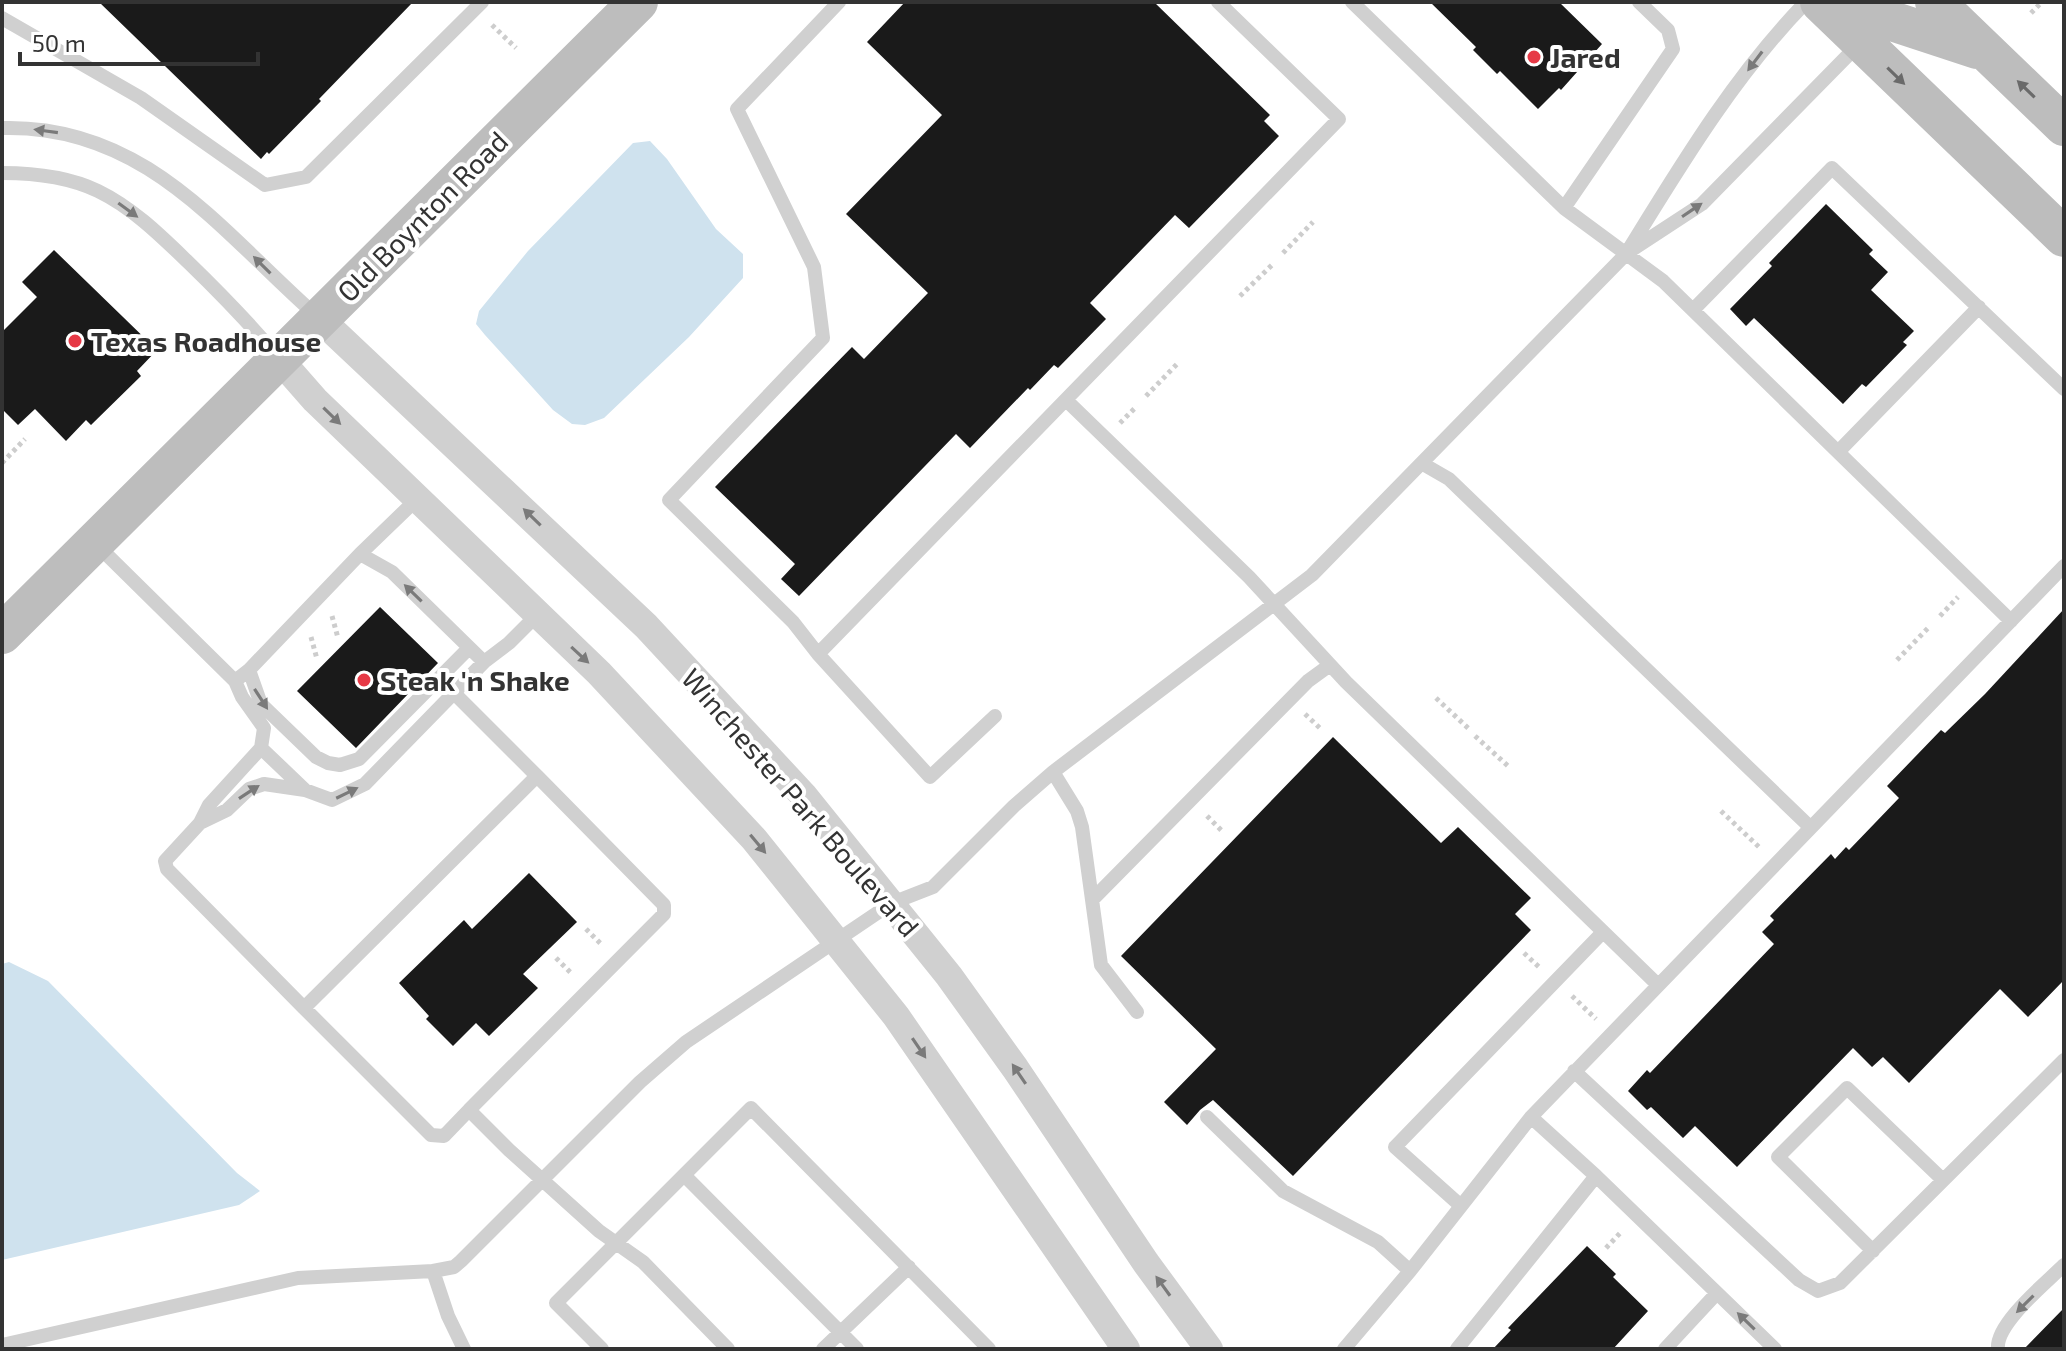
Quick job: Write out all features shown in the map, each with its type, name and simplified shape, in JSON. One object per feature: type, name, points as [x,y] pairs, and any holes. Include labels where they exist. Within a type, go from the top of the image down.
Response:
[{"type":"street","name":"Old Boynton Road","points":[[2,634],[638,2]]},
{"type":"street","points":[[1820,2],[2064,237]]},
{"type":"street","points":[[1834,2],[1988,53]]},
{"type":"street","points":[[1935,2],[2064,126]]},
{"type":"street","name":"Winchester Park Boulevard","points":[[319,318],[646,626],[804,796],[949,976],[1146,1263],[1209,1349]]},
{"type":"street","points":[[279,359],[315,400],[599,673],[754,839],[896,1016],[1126,1349]]},
{"type":"lane","points":[[2,18],[141,98],[265,185],[306,177],[482,2]]},
{"type":"lane","points":[[839,2],[737,109],[814,267],[823,338],[669,500],[793,622],[818,654],[930,777],[995,716]]},
{"type":"lane","points":[[1564,208],[1673,49],[1668,30],[1639,2]]},
{"type":"lane","points":[[2,1345],[298,1278],[433,1271],[454,1267],[640,1082],[686,1042],[892,903],[933,887],[1053,772],[1312,575],[1627,253],[1708,122],[1778,31],[1806,2]]},
{"type":"lane","points":[[1354,3],[1564,208],[1663,281],[2011,621]]},
{"type":"lane","points":[[818,654],[1339,119],[1224,4]]},
{"type":"lane","points":[[1627,253],[1702,204],[1861,42]]},
{"type":"lane","points":[[2,128],[47,130],[93,141],[133,158],[211,215],[319,318]]},
{"type":"lane","points":[[1693,310],[1832,168],[2064,389]]},
{"type":"lane","points":[[2,173],[24,173],[62,180],[95,189],[127,207],[243,316],[279,359]]},
{"type":"lane","points":[[1838,452],[1979,307]]},
{"type":"lane","points":[[1066,400],[1249,577],[1330,665],[1658,985]]},
{"type":"lane","points":[[1423,464],[1449,479],[1810,827]]},
{"type":"lane","points":[[235,681],[417,499]]},
{"type":"lane","points":[[95,542],[235,681],[242,697],[264,728],[261,748],[209,805],[200,823],[169,854],[165,861],[167,869],[431,1135],[444,1136],[664,914],[664,905],[454,693]]},
{"type":"lane","points":[[360,554],[392,572],[484,662]]},
{"type":"lane","points":[[1344,1349],[1410,1271],[1531,1117],[2064,566]]},
{"type":"lane","points":[[200,823],[227,810],[249,789],[264,784],[305,790],[332,800],[365,784],[484,662],[537,615]]},
{"type":"lane","points":[[249,670],[261,704],[316,757],[340,765],[359,759],[469,648]]},
{"type":"lane","points":[[1092,900],[1308,681],[1330,665]]},
{"type":"lane","points":[[261,748],[305,790]]},
{"type":"lane","points":[[1053,772],[1077,811],[1082,827],[1101,965],[1137,1012]]},
{"type":"lane","points":[[304,1008],[537,776]]},
{"type":"lane","points":[[1461,1206],[1395,1147],[1603,932]]},
{"type":"lane","points":[[1574,1071],[1799,1280],[1818,1291],[1840,1283],[2064,1060]]},
{"type":"lane","points":[[1873,1251],[1778,1157],[1847,1088],[1943,1180]]},
{"type":"lane","points":[[602,1349],[556,1303],[751,1108],[989,1349]]},
{"type":"lane","points":[[469,1110],[542,1180],[643,1262],[728,1349]]},
{"type":"lane","points":[[1207,1117],[1283,1191],[1378,1242],[1410,1271]]},
{"type":"lane","points":[[1531,1117],[1775,1349]]},
{"type":"lane","points":[[684,1175],[857,1349]]},
{"type":"lane","points":[[1457,1349],[1596,1176]]},
{"type":"lane","points":[[1998,1349],[1997,1340],[2010,1320],[2064,1265]]},
{"type":"lane","points":[[823,1349],[909,1267]]},
{"type":"lane","points":[[433,1271],[448,1316],[464,1349]]},
{"type":"lane","points":[[1665,1349],[1717,1293]]},
{"type":"path","points":[[2031,13],[2042,2]]},
{"type":"path","points":[[492,25],[516,48]]},
{"type":"path","points":[[1283,253],[1313,222]]},
{"type":"path","points":[[1240,296],[1273,264]]},
{"type":"path","points":[[1146,396],[1178,363]]},
{"type":"path","points":[[1117,425],[1137,406]]},
{"type":"path","points":[[2,463],[25,439]]},
{"type":"path","points":[[1940,616],[1958,597]]},
{"type":"path","points":[[329,605],[338,638]]},
{"type":"path","points":[[309,626],[317,659]]},
{"type":"path","points":[[1897,660],[1930,626]]},
{"type":"path","points":[[1436,698],[1469,729]]},
{"type":"path","points":[[1303,713],[1322,730]]},
{"type":"path","points":[[1475,736],[1508,766]]},
{"type":"path","points":[[1721,811],[1760,848]]},
{"type":"path","points":[[1205,815],[1223,832]]},
{"type":"path","points":[[586,929],[605,948]]},
{"type":"path","points":[[1524,953],[1542,969]]},
{"type":"path","points":[[556,958],[575,977]]},
{"type":"path","points":[[1570,995],[1589,1013]]},
{"type":"path","points":[[1606,1248],[1625,1229]]},
{"type":"water","points":[[650,141],[667,159],[716,229],[743,254],[743,278],[689,337],[604,418],[585,425],[572,424],[553,410],[485,335],[476,324],[479,311],[528,251],[633,143]]},
{"type":"water","points":[[9,962],[48,981],[237,1173],[260,1191],[239,1205],[2,1260],[2,964]]},
{"type":"building","points":[[99,2],[413,2],[319,99],[321,101],[261,159]]},
{"type":"building","points":[[905,2],[1154,2],[1270,115],[1264,121],[1279,136],[1189,228],[1175,215],[1090,303],[1106,319],[1058,368],[1054,365],[1030,390],[1028,388],[970,448],[956,434],[799,596],[781,579],[795,564],[715,487],[852,347],[864,359],[928,293],[846,214],[942,115],[867,42]]},
{"type":"building","name":"Jared","points":[[1430,2],[1559,2],[1602,44],[1561,90],[1559,88],[1538,109],[1500,71],[1497,74],[1473,50],[1476,47]]},
{"type":"building","points":[[1826,204],[1873,250],[1869,254],[1888,272],[1871,290],[1914,331],[1903,342],[1907,345],[1866,387],[1862,384],[1843,404],[1754,318],[1746,326],[1730,309]]},
{"type":"building","name":"Texas Roadhouse","points":[[54,250],[157,350],[137,371],[141,376],[91,425],[86,420],[66,441],[35,409],[18,425],[2,409],[2,332],[37,297],[22,282]]},
{"type":"building","name":"Steak 'n Shake","points":[[380,607],[438,663],[356,748],[297,691]]},
{"type":"building","points":[[2064,609],[2064,980],[2028,1017],[2000,989],[1909,1083],[1883,1057],[1872,1067],[1853,1048],[1737,1167],[1695,1126],[1683,1138],[1651,1107],[1647,1110],[1628,1091],[1647,1070],[1650,1073],[1774,944],[1762,932],[1774,920],[1770,916],[1831,854],[1835,859],[1846,847],[1849,850],[1899,798],[1887,786],[1941,730],[1945,733],[1985,694]]},
{"type":"building","points":[[1333,737],[1441,843],[1458,827],[1531,898],[1515,914],[1531,930],[1293,1176],[1213,1100],[1187,1125],[1164,1102],[1216,1049],[1121,956]]},
{"type":"building","points":[[529,873],[577,922],[523,974],[538,988],[489,1036],[476,1023],[453,1046],[426,1019],[429,1016],[399,983],[464,920],[472,929]]},
{"type":"building","points":[[1587,1246],[1648,1311],[1613,1349],[1493,1349],[1511,1330],[1508,1328]]},
{"type":"building","points":[[2064,1308],[2064,1349],[2024,1349]]},
{"type":"place","name":"Jared","points":[[1534,57]]},
{"type":"place","name":"Texas Roadhouse","points":[[75,341]]},
{"type":"place","name":"Steak 'n Shake","points":[[364,680]]}]
